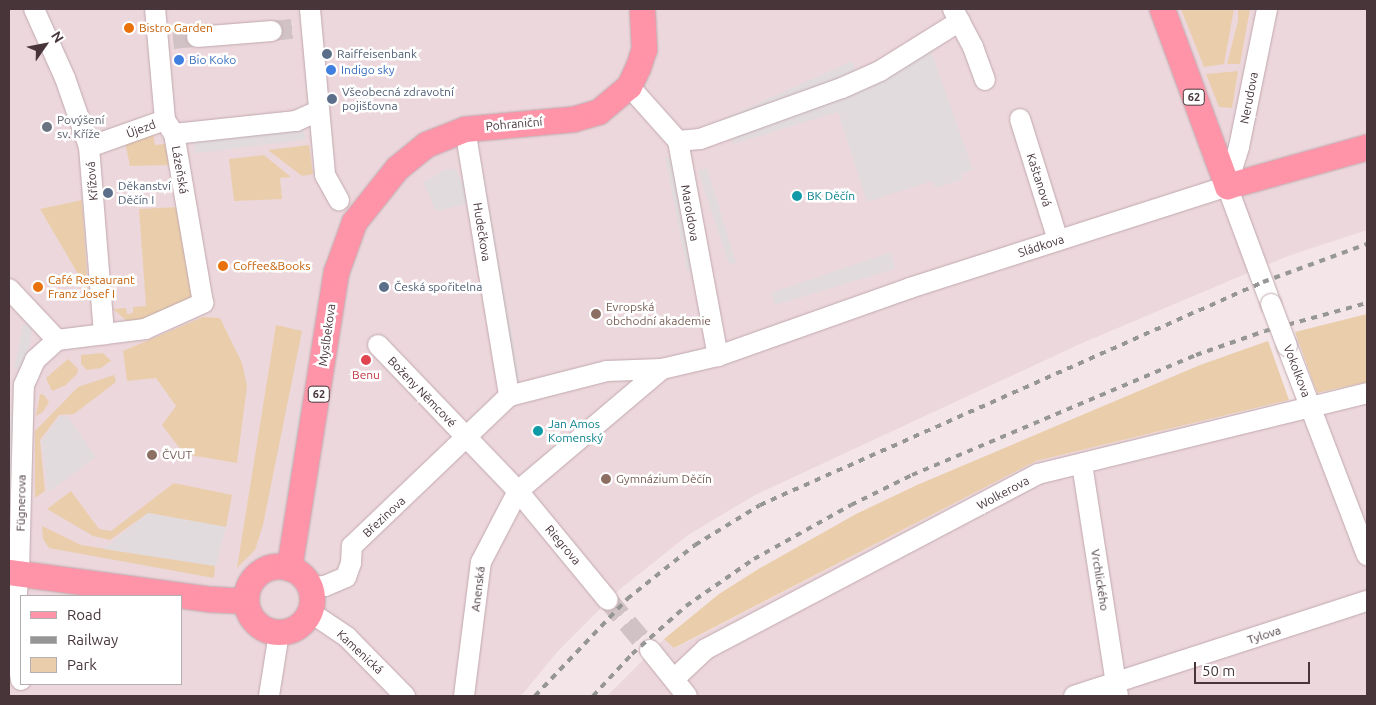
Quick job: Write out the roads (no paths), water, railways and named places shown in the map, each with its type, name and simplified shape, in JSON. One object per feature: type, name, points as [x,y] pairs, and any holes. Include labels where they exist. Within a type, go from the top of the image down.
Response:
[{"type":"main road","name":"62","points":[[1162,9],[1227,186]]},
{"type":"main road","name":"Pohraniční","points":[[354,222],[372,196],[415,152],[465,129],[574,119],[598,112],[629,86],[644,49],[641,11]]},
{"type":"main road","name":"Sládkova","points":[[1227,186],[1367,147]]},
{"type":"main road","name":"Myslbekova","points":[[289,568],[336,272],[354,222]]},
{"type":"main road","points":[[273,567],[289,568],[302,575],[310,587],[310,612],[303,623],[292,630],[279,632],[263,628],[251,617],[246,601],[249,586],[259,573],[273,567]]},
{"type":"main road","points":[[14,572],[181,595]]},
{"type":"main road","points":[[182,595],[246,601]]},
{"type":"street","name":"Křížová","points":[[34,9],[65,78],[89,147],[104,334]]},
{"type":"street","name":"Lázeňská","points":[[104,334],[145,328],[203,303],[169,127],[165,39],[155,9]]},
{"type":"street","name":"Nerudova","points":[[1227,186],[1240,147],[1267,9]]},
{"type":"street","points":[[629,86],[678,141],[700,139],[842,88],[880,71],[956,15],[985,80]]},
{"type":"street","points":[[307,21],[325,175],[339,200]]},
{"type":"street","points":[[197,37],[272,30]]},
{"type":"street","points":[[169,127],[296,121],[318,111]]},
{"type":"street","name":"Kaštanová","points":[[1020,119],[1058,240]]},
{"type":"street","name":"Újezd","points":[[89,147],[169,127]]},
{"type":"street","name":"Hudečkova","points":[[465,129],[509,396]]},
{"type":"street","name":"Maroldova","points":[[678,141],[718,356]]},
{"type":"street","name":"Sládkova","points":[[509,396],[606,371],[662,369],[718,356],[910,288],[1227,186]]},
{"type":"street","name":"Vokolkova","points":[[1227,186],[1367,555]]},
{"type":"street","points":[[9,289],[57,340]]},
{"type":"street","points":[[16,385],[35,360],[57,340],[104,334]]},
{"type":"street","name":"Boženy Němcové","points":[[378,345],[518,491]]},
{"type":"street","points":[[518,491],[662,369]]},
{"type":"street","name":"Fügnerova","points":[[16,385],[14,572],[11,634],[20,673]]},
{"type":"street","name":"Wolkerova","points":[[674,679],[706,649],[1038,474],[1367,392]]},
{"type":"street","points":[[466,438],[509,396]]},
{"type":"street","name":"Březinova","points":[[310,587],[325,586],[346,577],[351,563],[352,546],[466,438]]},
{"type":"street","name":"Vrchlického","points":[[1082,464],[1117,690]]},
{"type":"street","name":"Riegrova","points":[[518,491],[608,600]]},
{"type":"street","name":"Anenská","points":[[464,696],[480,562],[518,491]]},
{"type":"street","name":"Tylova","points":[[1074,696],[1117,690],[1367,600]]},
{"type":"street","name":"Kamenická","points":[[310,612],[347,637],[405,696]]},
{"type":"street","points":[[269,696],[279,632]]},
{"type":"street","points":[[650,650],[687,696]]},
{"type":"tunnel","points":[[272,31],[299,28]]},
{"type":"tunnel","points":[[173,39],[197,37]]},
{"type":"tunnel","points":[[608,600],[650,650]]},
{"type":"railway","points":[[535,696],[627,599],[695,545],[760,505],[1263,282],[1367,244]]},
{"type":"railway","points":[[593,696],[632,654],[686,606],[754,559],[851,505],[912,475],[1196,355],[1265,331],[1367,303]]},
{"type":"place","name":"Bistro Garden","points":[[129,28]]},
{"type":"place","name":"Raiffeisenbank","points":[[327,54]]},
{"type":"place","name":"Bio Koko","points":[[179,60]]},
{"type":"place","name":"Indigo sky","points":[[331,70]]},
{"type":"place","name":"Všeobecná zdravotní pojišťovna","points":[[332,99]]},
{"type":"place","name":"Povýšení sv. Kříže","points":[[47,127]]},
{"type":"place","name":"Děkanství Děčín I","points":[[108,193]]},
{"type":"place","name":"BK Děčín","points":[[797,196]]},
{"type":"place","name":"Coffee&Books","points":[[223,266]]},
{"type":"place","name":"Café Restaurant Franz Josef I","points":[[38,287]]},
{"type":"place","name":"Česká spořitelna","points":[[384,287]]},
{"type":"place","name":"Evropská obchodní akademie","points":[[596,314]]},
{"type":"place","name":"Benu","points":[[366,360]]},
{"type":"place","name":"Jan Amos Komenský","points":[[538,431]]},
{"type":"place","name":"ČVUT","points":[[152,455]]},
{"type":"place","name":"Gymnázium Děčín","points":[[606,479]]}]
